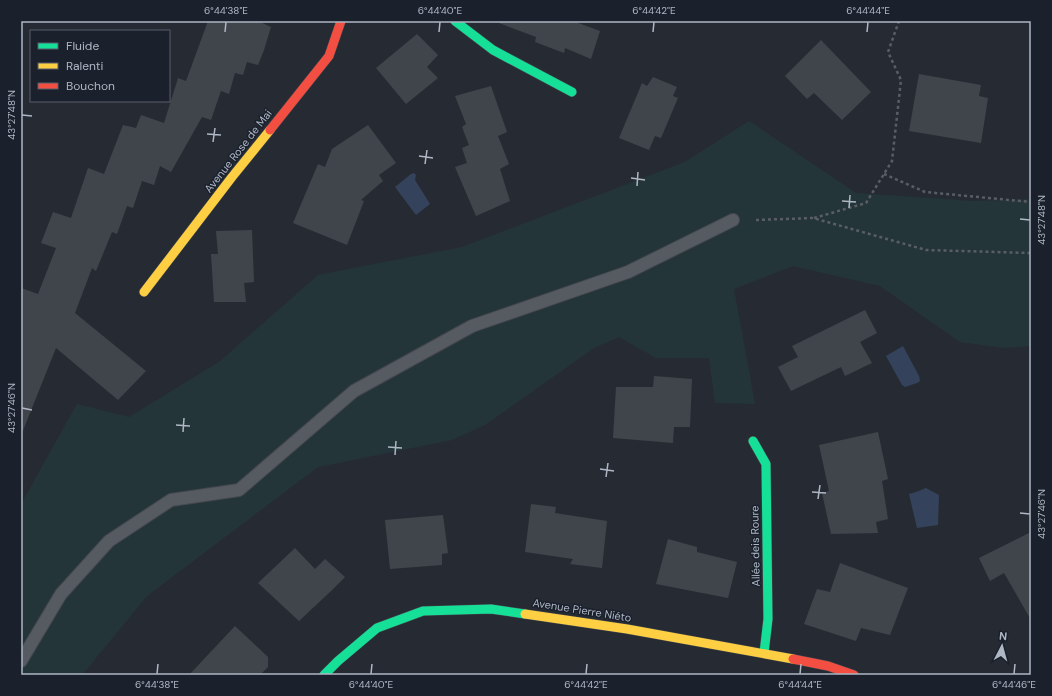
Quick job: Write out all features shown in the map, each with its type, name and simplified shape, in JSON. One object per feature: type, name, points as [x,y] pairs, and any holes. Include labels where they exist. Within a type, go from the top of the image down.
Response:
[{"type":"street","name":"Avenue Rose de Mai","points":[[144,292],[329,56],[341,21]]},
{"type":"street","points":[[455,21],[493,50],[572,92]]},
{"type":"street","name":"Allée deis Roure","points":[[753,441],[766,464],[768,619],[764,652]]},
{"type":"street","name":"Avenue Pierre Niéto","points":[[324,675],[376,628],[423,611],[492,608],[764,652],[828,666],[854,675]]},
{"type":"lane","points":[[21,661],[60,594],[109,541],[171,500],[239,490],[354,391],[472,326],[628,272],[733,220]]},
{"type":"path","points":[[733,220],[813,218],[866,203],[892,161],[901,80],[888,52],[899,21]]},
{"type":"path","points":[[884,174],[925,192],[1031,202]]},
{"type":"path","points":[[813,218],[926,250],[1031,254]]},
{"type":"shaded area","points":[[749,121],[856,193],[974,201],[1031,199],[1031,346],[1004,348],[960,342],[880,286],[793,266],[734,289],[755,404],[715,403],[709,358],[656,358],[619,337],[594,348],[485,425],[452,440],[318,467],[147,596],[82,675],[21,675],[21,504],[77,404],[129,417],[219,362],[318,275],[462,247],[685,162]]},
{"type":"water","points":[[414,173],[416,175],[415,180],[430,204],[416,215],[395,187]]},
{"type":"water","points":[[903,346],[919,376],[920,381],[905,387],[902,385],[886,356]]},
{"type":"water","points":[[926,488],[939,495],[938,525],[917,528],[909,494]]},
{"type":"building","points":[[208,21],[258,21],[271,27],[258,65],[247,62],[243,75],[235,73],[229,94],[221,91],[211,120],[202,117],[171,172],[160,166],[154,185],[142,181],[133,208],[127,206],[117,234],[112,232],[96,271],[92,268],[75,313],[146,371],[118,400],[56,348],[22,433],[21,288],[38,294],[56,248],[41,243],[53,212],[71,218],[88,168],[104,174],[123,125],[136,128],[141,115],[164,123],[178,78],[186,81]]},
{"type":"building","points":[[499,21],[573,21],[600,31],[591,59],[565,48],[564,53],[535,42],[536,37],[499,23]]},
{"type":"building","points":[[417,34],[438,55],[427,67],[438,78],[406,104],[376,68]]},
{"type":"building","points":[[821,40],[871,92],[842,120],[814,93],[807,99],[785,76]]},
{"type":"building","points":[[919,74],[981,85],[979,96],[988,98],[981,143],[909,131]]},
{"type":"building","points":[[653,77],[677,87],[673,96],[678,98],[661,138],[655,136],[649,150],[619,138],[642,83],[647,86]]},
{"type":"building","points":[[491,86],[507,132],[498,136],[509,164],[500,169],[510,201],[476,216],[455,167],[467,163],[462,148],[469,145],[462,127],[466,124],[455,96]]},
{"type":"building","points":[[368,125],[396,163],[379,175],[383,181],[361,200],[364,201],[347,245],[293,223],[318,164],[325,167],[332,149]]},
{"type":"building","points":[[252,230],[254,282],[244,283],[246,302],[214,302],[211,254],[218,254],[216,231]]},
{"type":"building","points":[[865,310],[877,333],[860,342],[872,363],[845,376],[841,367],[791,391],[778,367],[798,357],[792,346]]},
{"type":"building","points":[[654,376],[692,379],[690,427],[674,427],[673,443],[613,438],[616,387],[653,387]]},
{"type":"building","points":[[878,432],[888,479],[882,481],[888,519],[876,522],[878,533],[831,534],[822,493],[829,491],[819,445]]},
{"type":"building","points":[[531,504],[556,507],[555,513],[607,521],[602,568],[570,564],[573,559],[525,552]]},
{"type":"building","points":[[443,515],[448,553],[442,554],[442,565],[390,569],[385,520]]},
{"type":"building","points":[[1031,532],[1031,620],[1004,573],[990,581],[979,558]]},
{"type":"building","points":[[668,539],[697,547],[697,552],[737,562],[728,598],[656,584]]},
{"type":"building","points":[[295,548],[315,569],[325,559],[345,577],[299,621],[258,583]]},
{"type":"building","points":[[840,563],[908,588],[890,635],[861,628],[856,641],[804,624],[817,589],[830,592]]},
{"type":"building","points":[[235,626],[268,657],[268,667],[260,675],[189,675]]},
{"type":"traffic: fast","points":[[455,21],[493,50],[572,92]]},
{"type":"traffic: fast","points":[[753,441],[766,464],[768,619],[764,653]]},
{"type":"traffic: fast","points":[[324,675],[377,628],[423,611],[491,609],[525,614]]},
{"type":"traffic: slow","points":[[144,292],[270,130]]},
{"type":"traffic: slow","points":[[525,614],[627,629],[793,659]]},
{"type":"traffic: jam","points":[[270,130],[329,56],[341,21]]},
{"type":"traffic: jam","points":[[793,659],[828,666],[854,675]]}]
